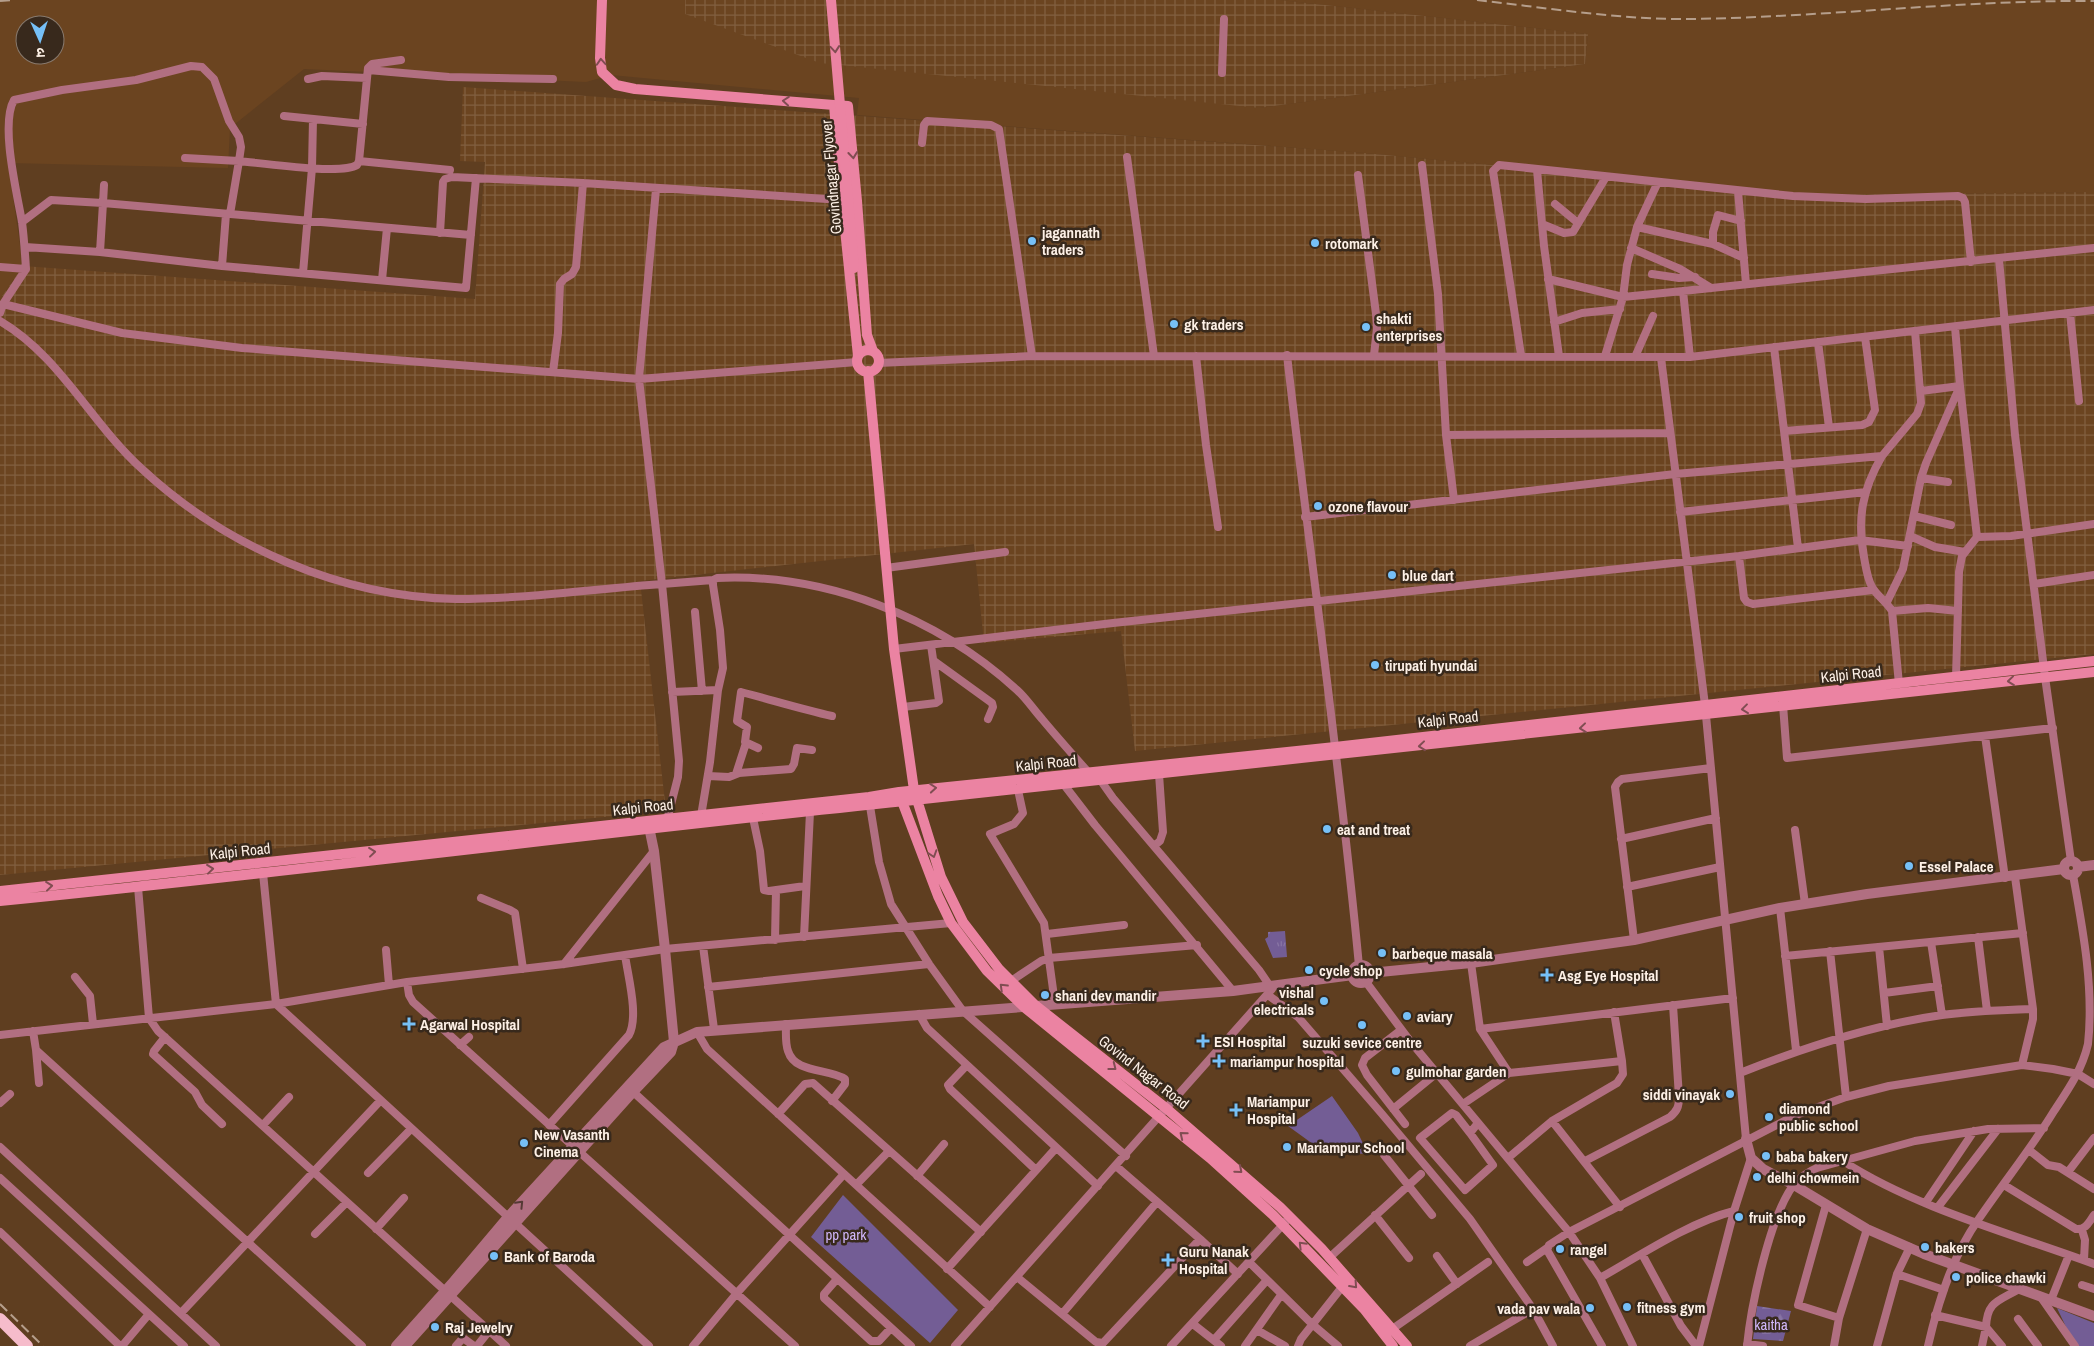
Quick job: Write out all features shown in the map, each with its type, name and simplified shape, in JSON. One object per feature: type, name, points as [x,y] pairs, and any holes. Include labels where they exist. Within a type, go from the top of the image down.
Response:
[{"type":"highway","points":[[0,1319],[27,1346]]},
{"type":"highway","points":[[0,1331],[15,1346]]},
{"type":"main road","name":"Govindnagar Flyover","points":[[602,0],[600,58],[602,72],[616,84],[635,89],[834,105]]},
{"type":"main road","name":"Govindnagar Flyover","points":[[831,0],[846,186],[863,355]]},
{"type":"main road","points":[[863,355],[842,200],[834,105],[848,106],[867,335],[863,355],[861,369],[868,371],[874,369],[878,362],[877,356],[863,355]]},
{"type":"main road","name":"Govind Nagar Road","points":[[868,371],[894,649],[915,795],[934,859],[948,896],[963,922],[999,969],[1035,1005],[1290,1217],[1329,1258],[1388,1332],[1393,1346]]},
{"type":"main road","name":"Kalpi Road","points":[[915,795],[1018,790],[1101,782],[1336,751],[1705,710],[1899,684],[2094,661]]},
{"type":"main road","name":"Kalpi Road","points":[[1705,710],[1783,704],[2094,672]]},
{"type":"main road","name":"Kalpi Road","points":[[666,824],[701,816],[870,801],[1089,773],[1336,751]]},
{"type":"main road","name":"Govind Nagar Road","points":[[900,797],[938,896],[951,923],[986,971],[1024,1007],[1164,1113],[1282,1225],[1364,1309],[1388,1332],[1407,1346]]},
{"type":"main road","name":"Kalpi Road","points":[[0,901],[263,873],[666,824],[810,812],[870,801]]},
{"type":"main road","name":"Kalpi Road","points":[[0,891],[649,826]]},
{"type":"street","points":[[1222,73],[1224,18]]},
{"type":"street","points":[[185,158],[312,168],[353,168],[359,161],[367,74],[372,64],[401,60]]},
{"type":"street","points":[[0,313],[3,304],[26,268],[22,222],[12,170],[8,132],[10,108],[14,100],[19,98],[126,82],[191,66],[202,67],[214,79],[230,121],[239,137],[241,147],[228,214],[222,266]]},
{"type":"street","points":[[308,79],[322,76],[367,74],[458,78],[553,79]]},
{"type":"street","points":[[284,116],[363,124]]},
{"type":"street","points":[[303,273],[312,168],[313,119]]},
{"type":"street","points":[[922,144],[924,125],[927,121],[990,125],[999,129],[1032,356]]},
{"type":"street","points":[[1127,157],[1154,356]]},
{"type":"street","points":[[359,161],[450,170]]},
{"type":"street","points":[[1422,165],[1438,294],[1440,356],[1446,435],[1454,500]]},
{"type":"street","points":[[1521,355],[1493,172],[1499,165],[1825,198],[1906,199],[1958,196],[1963,198],[1965,202],[1971,262]]},
{"type":"street","points":[[1537,170],[1548,278],[1559,356]]},
{"type":"street","points":[[1358,175],[1376,314],[1374,355]]},
{"type":"street","points":[[440,233],[443,187],[445,179],[452,177],[583,183],[842,200]]},
{"type":"street","points":[[1542,224],[1569,234],[1573,232],[1606,177]]},
{"type":"street","points":[[25,247],[100,252],[222,266],[466,288],[476,178]]},
{"type":"street","points":[[1605,356],[1623,297],[1631,248],[1637,227],[1658,182]]},
{"type":"street","points":[[553,372],[558,333],[559,289],[561,281],[572,274],[576,267],[583,183]]},
{"type":"street","points":[[100,252],[104,185]]},
{"type":"street","points":[[656,189],[639,379],[662,584],[679,769],[666,824]]},
{"type":"street","points":[[1738,190],[1746,284]]},
{"type":"street","points":[[22,222],[51,200],[471,235]]},
{"type":"street","points":[[1555,204],[1578,223]]},
{"type":"street","points":[[1712,244],[1718,215],[1741,221]]},
{"type":"street","points":[[1637,227],[1712,244],[1744,258]]},
{"type":"street","points":[[382,280],[387,228]]},
{"type":"street","points":[[1631,248],[1695,277],[1711,288]]},
{"type":"street","points":[[1548,278],[1623,297],[2094,248]]},
{"type":"street","points":[[1928,1346],[1935,1316],[1953,1265],[1977,1222],[2029,1150],[2078,1074],[2092,1029],[2092,966],[2072,868],[2045,677],[2015,435],[1999,259]]},
{"type":"street","points":[[0,267],[26,268]]},
{"type":"street","points":[[1652,274],[1679,278],[1695,277]]},
{"type":"street","points":[[1683,291],[1690,357]]},
{"type":"street","points":[[3,304],[122,333],[242,348],[639,379],[863,355]]},
{"type":"street","points":[[1554,322],[1582,313],[1620,309]]},
{"type":"street","points":[[878,362],[1032,356],[1521,355],[1690,357],[2094,310]]},
{"type":"street","points":[[2070,313],[2079,401]]},
{"type":"street","points":[[1635,357],[1653,316]]},
{"type":"street","points":[[0,321],[29,342],[54,366],[120,448],[150,478],[185,505],[230,534],[300,567],[325,577],[387,592],[455,599],[495,598],[713,580],[717,578],[753,578],[802,584],[839,593],[890,610],[955,642],[1017,690],[1089,773]]},
{"type":"street","points":[[1955,326],[1977,537],[1965,552],[1959,572],[1956,677]]},
{"type":"street","points":[[1899,684],[1892,611],[1887,602],[1873,590],[1868,578],[1860,540],[1860,522],[1866,492],[1882,456],[1917,414],[1921,403],[1922,391],[1915,331]]},
{"type":"street","points":[[1784,431],[1862,425],[1869,422],[1875,410],[1865,337]]},
{"type":"street","points":[[1818,342],[1829,428]]},
{"type":"street","points":[[1774,347],[1798,548]]},
{"type":"street","points":[[1287,355],[1305,517],[1336,751],[1359,966]]},
{"type":"street","points":[[1196,356],[1218,527]]},
{"type":"street","points":[[1661,358],[1705,710],[1746,1139],[1751,1158],[1734,1211],[1698,1346]]},
{"type":"street","points":[[1922,391],[1960,386]]},
{"type":"street","points":[[1887,602],[1903,569],[1921,478],[1960,386]]},
{"type":"street","points":[[1446,435],[1670,433]]},
{"type":"street","points":[[1305,517],[1675,474],[1882,456]]},
{"type":"street","points":[[1921,478],[1948,482]]},
{"type":"street","points":[[1680,512],[1866,492]]},
{"type":"street","points":[[1914,516],[1951,525]]},
{"type":"street","points":[[1977,537],[1997,537],[2094,524]]},
{"type":"street","points":[[1910,536],[1936,547],[1965,552]]},
{"type":"street","points":[[894,649],[1316,601],[1740,556],[1860,540],[1908,546]]},
{"type":"street","points":[[886,568],[1005,552]]},
{"type":"street","points":[[1740,556],[1744,598],[1752,604],[1873,590]]},
{"type":"street","points":[[2034,584],[2094,576]]},
{"type":"street","points":[[701,816],[708,776],[718,690],[723,668],[713,580]]},
{"type":"street","points":[[1892,611],[1928,608],[1958,611]]},
{"type":"street","points":[[695,612],[702,691]]},
{"type":"street","points":[[902,707],[938,702],[931,644]]},
{"type":"street","points":[[934,660],[992,703],[993,707],[988,719]]},
{"type":"street","points":[[672,692],[718,690]]},
{"type":"street","points":[[736,774],[746,743],[744,739],[747,727],[737,720],[741,692],[794,708],[832,716]]},
{"type":"street","points":[[1783,704],[1787,758],[2053,728]]},
{"type":"street","points":[[1985,736],[2010,877],[2023,933],[2033,1009],[2033,1019],[2022,1066]]},
{"type":"street","points":[[746,743],[758,748]]},
{"type":"street","points":[[708,776],[729,777],[736,774],[791,768],[794,764],[797,748],[812,750]]},
{"type":"street","points":[[1634,940],[1615,787],[1622,779],[1711,768]]},
{"type":"street","points":[[1154,846],[1160,841],[1163,832],[1159,774]]},
{"type":"street","points":[[1101,782],[1270,991],[1298,1017],[1470,1219],[1533,1309],[1553,1346]]},
{"type":"street","points":[[1065,786],[1095,825],[1233,990]]},
{"type":"street","points":[[1018,790],[1023,813],[1014,824],[990,834],[1041,916],[1047,934],[1055,1004]]},
{"type":"street","points":[[870,801],[880,862],[891,904],[929,964],[963,1011],[1126,1156]]},
{"type":"street","points":[[804,937],[810,812]]},
{"type":"street","points":[[753,818],[760,851],[763,887],[766,891],[806,886]]},
{"type":"street","points":[[1621,839],[1716,818]]},
{"type":"street","points":[[405,1346],[448,1293],[630,1089],[671,1052],[674,1042],[666,950],[654,851],[649,826]]},
{"type":"street","points":[[1795,830],[1805,904]]},
{"type":"street","points":[[564,964],[654,851]]},
{"type":"street","points":[[1627,887],[1720,866]]},
{"type":"street","points":[[1353,975],[1358,982],[1368,977],[1634,940],[1780,908],[1867,894],[2094,866]]},
{"type":"street","points":[[263,873],[276,1004],[649,1346]]},
{"type":"street","points":[[138,887],[148,1018],[165,1038],[506,1346]]},
{"type":"street","points":[[775,940],[776,890]]},
{"type":"street","points":[[481,898],[515,913],[523,969]]},
{"type":"street","points":[[1780,908],[1796,1050]]},
{"type":"street","points":[[0,1035],[276,1004],[407,982],[666,950],[951,923]]},
{"type":"street","points":[[1047,934],[1124,925]]},
{"type":"street","points":[[1785,956],[2023,933]]},
{"type":"street","points":[[1978,937],[1988,1011]]},
{"type":"street","points":[[1931,942],[1942,1015]]},
{"type":"street","points":[[1011,981],[1041,961],[1050,958],[1196,945]]},
{"type":"street","points":[[703,946],[714,1030]]},
{"type":"street","points":[[1879,947],[1887,1026]]},
{"type":"street","points":[[386,950],[389,985]]},
{"type":"street","points":[[1830,951],[1846,1097]]},
{"type":"street","points":[[549,1125],[629,1035],[632,1029],[634,1018],[626,955]]},
{"type":"street","points":[[1471,963],[1480,1029],[1509,1073]]},
{"type":"street","points":[[708,987],[929,964]]},
{"type":"street","points":[[1353,975],[1354,970],[1359,966]]},
{"type":"street","points":[[1359,966],[1367,968],[1368,977],[1401,1030],[1569,1232],[1600,1278],[1633,1346]]},
{"type":"street","points":[[674,1042],[697,1032],[714,1030],[1233,990],[1270,991],[1353,975]]},
{"type":"street","points":[[75,977],[90,996],[93,1024]]},
{"type":"street","points":[[407,982],[409,995],[413,1002],[795,1346]]},
{"type":"street","points":[[1884,993],[1938,986]]},
{"type":"street","points":[[955,1346],[1126,1156],[1270,991]]},
{"type":"street","points":[[1480,1029],[1733,998]]},
{"type":"street","points":[[1585,1161],[1670,1117],[1676,1112],[1679,1106],[1679,1097],[1673,1005]]},
{"type":"street","points":[[1740,1072],[1796,1050],[1887,1026],[1942,1015],[2033,1009]]},
{"type":"street","points":[[1508,1158],[1552,1121],[1617,1083],[1623,1074],[1614,1012]]},
{"type":"street","points":[[919,1014],[927,1028],[1098,1186]]},
{"type":"street","points":[[786,1024],[787,1048],[793,1060],[806,1068],[845,1079],[845,1084],[832,1101]]},
{"type":"street","points":[[1401,1030],[1365,1058],[1362,1065],[1363,1069],[1405,1124]]},
{"type":"street","points":[[33,1031],[39,1083]]},
{"type":"street","points":[[697,1032],[707,1049],[990,1307]]},
{"type":"street","points":[[460,1045],[468,1037]]},
{"type":"street","points":[[165,1038],[153,1054],[195,1092],[202,1105],[222,1124]]},
{"type":"street","points":[[36,1050],[362,1346]]},
{"type":"street","points":[[2086,1050],[2094,1054]]},
{"type":"street","points":[[1463,1104],[1509,1073],[1622,1062]]},
{"type":"street","points":[[967,1065],[950,1081],[948,1085],[950,1090],[1036,1170]]},
{"type":"street","points":[[1527,1262],[1569,1232],[1620,1207],[1746,1139],[1796,1115],[1846,1097],[1889,1086],[2022,1066],[2078,1074],[2094,1084]]},
{"type":"street","points":[[1393,1109],[1437,1073]]},
{"type":"street","points":[[778,1114],[809,1083],[813,1083],[981,1232]]},
{"type":"street","points":[[630,1089],[911,1346]]},
{"type":"street","points":[[0,1103],[10,1094]]},
{"type":"street","points":[[262,1126],[289,1097]]},
{"type":"street","points":[[181,1313],[380,1101]]},
{"type":"street","points":[[1452,1113],[1456,1115],[1470,1132],[1493,1165],[1465,1190],[1420,1138],[1452,1113]]},
{"type":"street","points":[[1552,1121],[1620,1207]]},
{"type":"street","points":[[1470,1132],[1478,1123]]},
{"type":"street","points":[[1763,1346],[1747,1345],[1751,1309],[1775,1223],[1794,1185],[1804,1174],[1915,1141],[1974,1131],[2044,1128]]},
{"type":"street","points":[[368,1173],[411,1129]]},
{"type":"street","points":[[1938,1207],[1998,1129]]},
{"type":"street","points":[[1926,1202],[1974,1131]]},
{"type":"street","points":[[2068,1172],[2094,1138]]},
{"type":"street","points":[[917,1176],[944,1144]]},
{"type":"street","points":[[0,1147],[216,1346]]},
{"type":"street","points":[[948,1269],[1056,1148]]},
{"type":"street","points":[[2029,1150],[2048,1165],[2059,1167],[2094,1189]]},
{"type":"street","points":[[856,1186],[889,1151]]},
{"type":"street","points":[[1384,1155],[1432,1215]]},
{"type":"street","points":[[1751,1158],[1763,1169],[1794,1185],[1867,1229],[1953,1265],[2094,1316]]},
{"type":"street","points":[[1843,1161],[1869,1177],[1938,1207],[2094,1263]]},
{"type":"street","points":[[1116,1166],[1238,1274]]},
{"type":"street","points":[[693,1346],[737,1293],[844,1174]]},
{"type":"street","points":[[1329,1258],[1421,1174]]},
{"type":"street","points":[[0,1178],[184,1346]]},
{"type":"street","points":[[2004,1185],[2060,1221],[2082,1230]]},
{"type":"street","points":[[376,1229],[404,1198]]},
{"type":"street","points":[[316,1234],[346,1202]]},
{"type":"street","points":[[1062,1314],[1156,1202]]},
{"type":"street","points":[[1826,1205],[1798,1305],[1839,1318]]},
{"type":"street","points":[[1600,1278],[1642,1254],[1721,1214],[1734,1211]]},
{"type":"street","points":[[1375,1215],[1409,1258]]},
{"type":"street","points":[[2082,1230],[2094,1215]]},
{"type":"street","points":[[1171,1346],[1290,1217]]},
{"type":"street","points":[[1834,1346],[1839,1318],[1867,1229]]},
{"type":"street","points":[[2082,1230],[2085,1240],[2084,1260]]},
{"type":"street","points":[[0,1232],[121,1346],[148,1314]]},
{"type":"street","points":[[1017,1277],[1100,1345],[1106,1342],[1200,1239]]},
{"type":"street","points":[[1878,1346],[1897,1274],[1910,1247]]},
{"type":"street","points":[[1547,1248],[1602,1346]]},
{"type":"street","points":[[1642,1254],[1681,1326],[1698,1346]]},
{"type":"street","points":[[2051,1300],[2069,1255]]},
{"type":"street","points":[[1437,1256],[1457,1284]]},
{"type":"street","points":[[1249,1262],[1281,1295],[1338,1346]]},
{"type":"street","points":[[1388,1332],[1488,1262]]},
{"type":"street","points":[[1897,1274],[1944,1290]]},
{"type":"street","points":[[837,1279],[824,1294],[824,1298],[851,1323],[871,1341],[876,1342],[882,1340],[891,1328]]},
{"type":"street","points":[[1214,1340],[1267,1280]]},
{"type":"street","points":[[2082,1285],[2094,1289]]},
{"type":"street","points":[[1298,1346],[1312,1324],[1342,1287]]},
{"type":"street","points":[[1982,1346],[1987,1314],[1992,1305],[2019,1289]]},
{"type":"street","points":[[396,1346],[448,1293]]},
{"type":"street","points":[[1245,1346],[1281,1295]]},
{"type":"street","points":[[2040,1296],[2075,1346]]},
{"type":"street","points":[[1471,1346],[1533,1309]]},
{"type":"street","points":[[1935,1316],[1986,1328],[2002,1346]]},
{"type":"street","points":[[2018,1319],[2038,1346]]},
{"type":"street","points":[[1193,1324],[1221,1346]]},
{"type":"street","points":[[1257,1330],[1285,1346]]},
{"type":"street","points":[[456,1346],[463,1338],[475,1346],[490,1331]]},
{"type":"shaded area","points":[[0,0],[685,0],[685,14],[1259,108],[1585,64],[1588,34],[1280,0],[2094,0],[2094,192],[1809,195],[1365,153],[857,115],[859,98],[611,75],[586,82],[304,69],[230,128],[228,168],[8,163],[23,266],[0,299]]},
{"type":"shaded area","points":[[685,0],[1280,0],[1588,34],[1585,64],[1259,108],[820,63],[685,14]]},
{"type":"shaded area","points":[[463,87],[1365,153],[1809,195],[2094,192],[2094,654],[1135,751],[1121,631],[984,643],[974,544],[640,581],[666,811],[0,875],[0,299],[23,266],[475,299],[485,162],[460,161]]},
{"type":"green space","points":[[1285,931],[1287,957],[1273,958],[1265,939],[1268,937],[1268,932]]},
{"type":"green space","points":[[1332,1096],[1358,1133],[1368,1154],[1324,1152],[1288,1126]]},
{"type":"green space","name":"pp park","points":[[843,1195],[958,1310],[930,1343],[811,1237]]},
{"type":"green space","name":"kaitha","points":[[1757,1306],[1791,1311],[1783,1341],[1753,1339]]},
{"type":"green space","points":[[2057,1308],[2094,1323],[2094,1346],[2075,1346]]},
{"type":"railway","points":[[0,1],[12,0]]},
{"type":"railway","points":[[1477,0],[1611,16],[1665,19],[1742,18],[1994,3],[2094,1]]},
{"type":"railway","points":[[0,1304],[43,1346]]},
{"type":"place","name":"jagannath traders","points":[[1032,241]]},
{"type":"place","name":"rotomark","points":[[1315,243]]},
{"type":"place","name":"gk traders","points":[[1174,324]]},
{"type":"place","name":"shakti enterprises","points":[[1366,327]]},
{"type":"place","name":"ozone flavour","points":[[1318,506]]},
{"type":"place","name":"blue dart","points":[[1392,575]]},
{"type":"place","name":"tirupati hyundai","points":[[1375,665]]},
{"type":"place","name":"eat and treat","points":[[1327,829]]},
{"type":"place","name":"Essel Palace","points":[[1909,866]]},
{"type":"place","name":"barbeque masala","points":[[1382,953]]},
{"type":"place","name":"cycle shop","points":[[1309,970]]},
{"type":"place","name":"Asg Eye Hospital","points":[[1547,975]]},
{"type":"place","name":"shani dev mandir","points":[[1045,995]]},
{"type":"place","name":"vishal electricals","points":[[1324,1001]]},
{"type":"place","name":"aviary","points":[[1407,1016]]},
{"type":"place","name":"Agarwal Hospital","points":[[409,1024]]},
{"type":"place","name":"suzuki sevice centre","points":[[1362,1025]]},
{"type":"place","name":"ESI Hospital","points":[[1203,1041]]},
{"type":"place","name":"mariampur hospital","points":[[1219,1061]]},
{"type":"place","name":"gulmohar garden","points":[[1396,1071]]},
{"type":"place","name":"siddi vinayak","points":[[1730,1094]]},
{"type":"place","name":"Mariampur Hospital","points":[[1236,1110]]},
{"type":"place","name":"diamond public school","points":[[1769,1117]]},
{"type":"place","name":"New Vasanth Cinema","points":[[524,1143]]},
{"type":"place","name":"Mariampur School","points":[[1287,1147]]},
{"type":"place","name":"baba bakery","points":[[1766,1156]]},
{"type":"place","name":"delhi chowmein","points":[[1757,1177]]},
{"type":"place","name":"fruit shop","points":[[1739,1217]]},
{"type":"place","name":"bakers","points":[[1925,1247]]},
{"type":"place","name":"rangel","points":[[1560,1249]]},
{"type":"place","name":"Bank of Baroda","points":[[494,1256]]},
{"type":"place","name":"Guru Nanak Hospital","points":[[1168,1260]]},
{"type":"place","name":"police chawki","points":[[1956,1277]]},
{"type":"place","name":"fitness gym","points":[[1627,1307]]},
{"type":"place","name":"vada pav wala","points":[[1590,1308]]},
{"type":"place","name":"Raj Jewelry","points":[[435,1327]]}]
